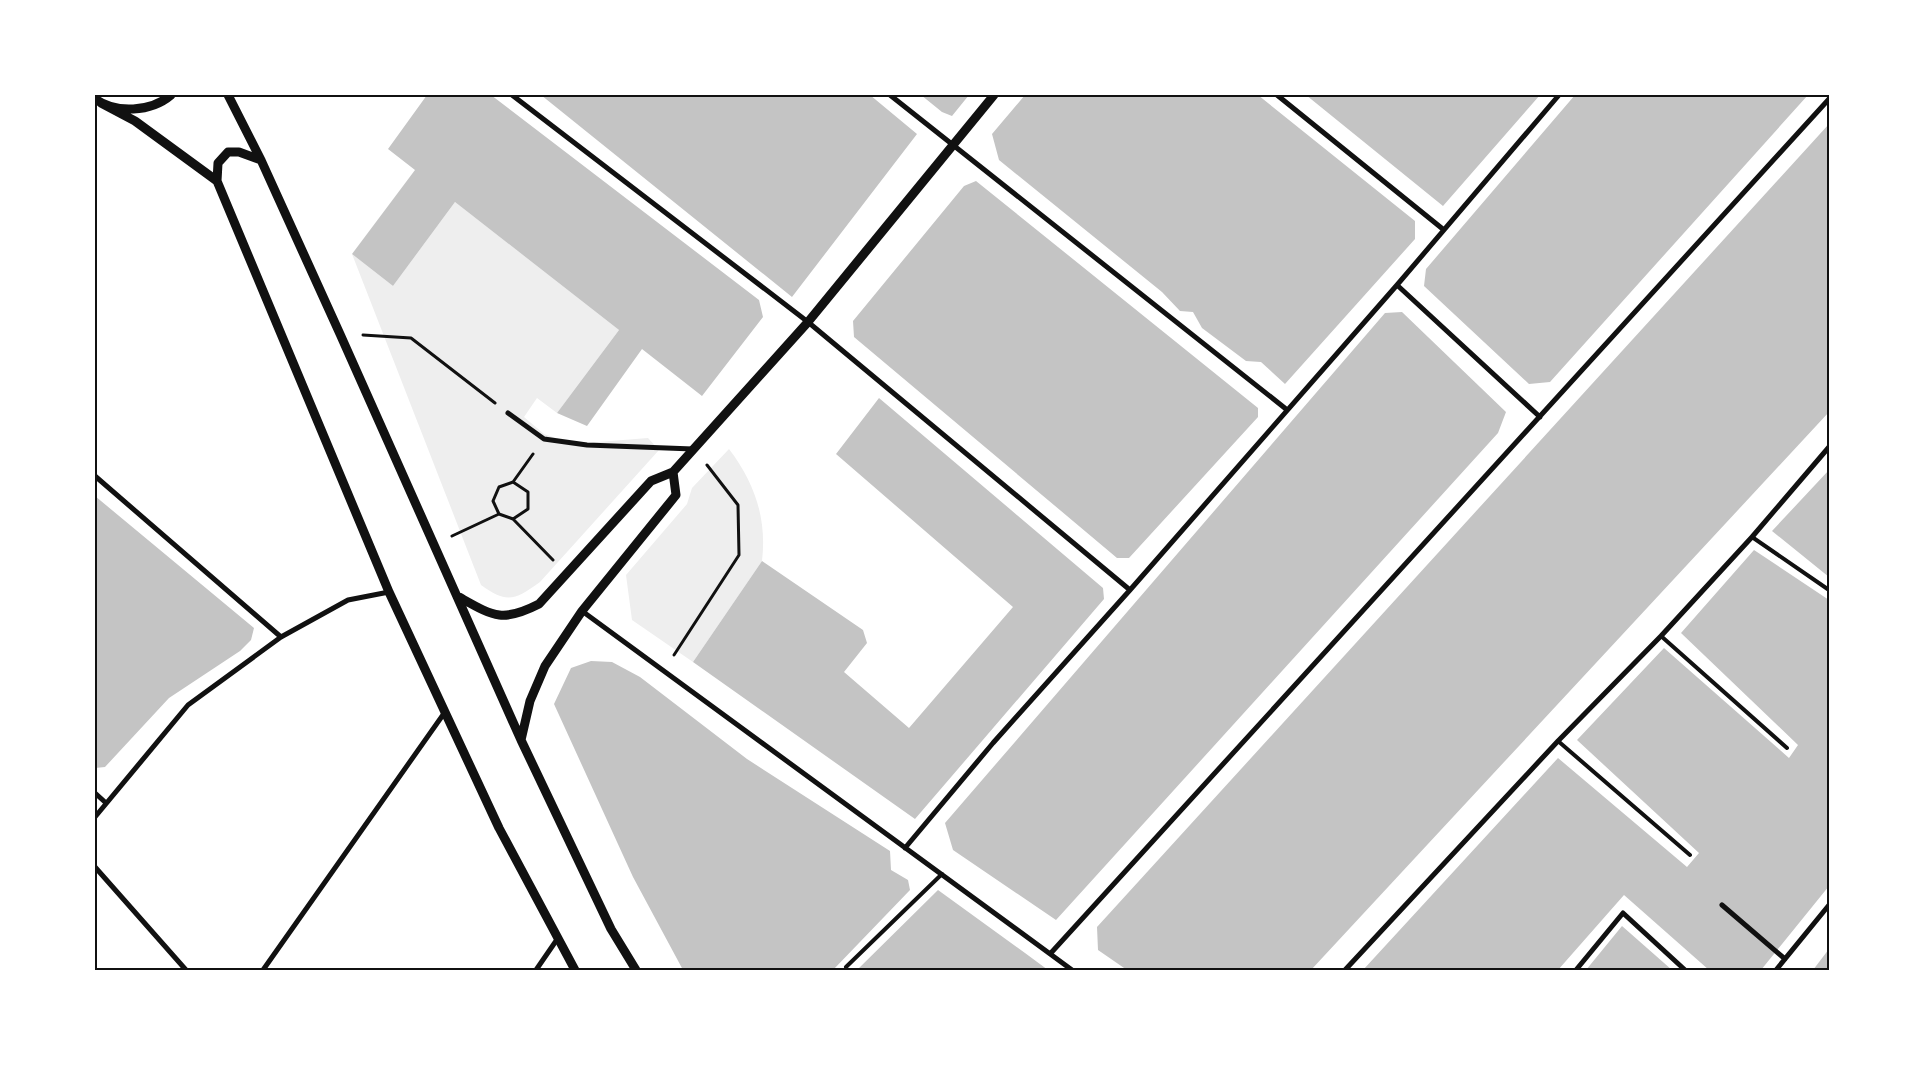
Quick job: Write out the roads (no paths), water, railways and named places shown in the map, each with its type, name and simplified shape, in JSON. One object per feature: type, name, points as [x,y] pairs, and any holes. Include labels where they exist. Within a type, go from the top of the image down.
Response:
[{"type":"street","points":[[98,101],[122,109],[144,108],[171,95]]},
{"type":"street","points":[[228,95],[261,160],[459,597],[521,740],[611,929],[636,970]]},
{"type":"street","points":[[512,95],[808,322],[1130,590]]},
{"type":"street","points":[[890,95],[1286,409]]},
{"type":"street","points":[[459,597],[491,614],[518,615],[539,604],[651,481],[673,472],[808,322],[951,145],[994,95]]},
{"type":"street","points":[[1277,95],[1444,230]]},
{"type":"street","points":[[905,848],[993,743],[1130,590],[1286,409],[1397,285],[1559,95]]},
{"type":"street","points":[[1050,954],[1829,99]]},
{"type":"street","points":[[98,101],[135,121],[217,181]]},
{"type":"street","points":[[261,160],[239,152],[228,152],[218,163],[217,181],[389,592],[499,828],[575,970]]},
{"type":"street","points":[[1397,285],[1540,417]]},
{"type":"street","points":[[508,413],[544,439],[587,445],[693,450]]},
{"type":"street","points":[[1345,970],[1558,741],[1661,636],[1752,537],[1829,447]]},
{"type":"street","points":[[521,740],[530,701],[545,666],[582,611],[676,495],[673,472]]},
{"type":"street","points":[[95,476],[281,637]]},
{"type":"street","points":[[95,817],[188,705],[281,637],[348,600],[389,592]]},
{"type":"street","points":[[582,611],[1072,970]]},
{"type":"street","points":[[263,970],[445,712]]},
{"type":"street","points":[[95,793],[106,803]]},
{"type":"street","points":[[95,867],[186,970]]},
{"type":"street","points":[[1722,905],[1785,959]]},
{"type":"street","points":[[1776,970],[1829,905]]},
{"type":"street","points":[[1576,970],[1623,913],[1685,970]]},
{"type":"street","points":[[536,970],[558,938]]},
{"type":"lane","points":[[1752,537],[1829,590]]},
{"type":"lane","points":[[1661,636],[1787,748]]},
{"type":"lane","points":[[1558,741],[1690,855]]},
{"type":"lane","points":[[846,967],[942,874]]}]
